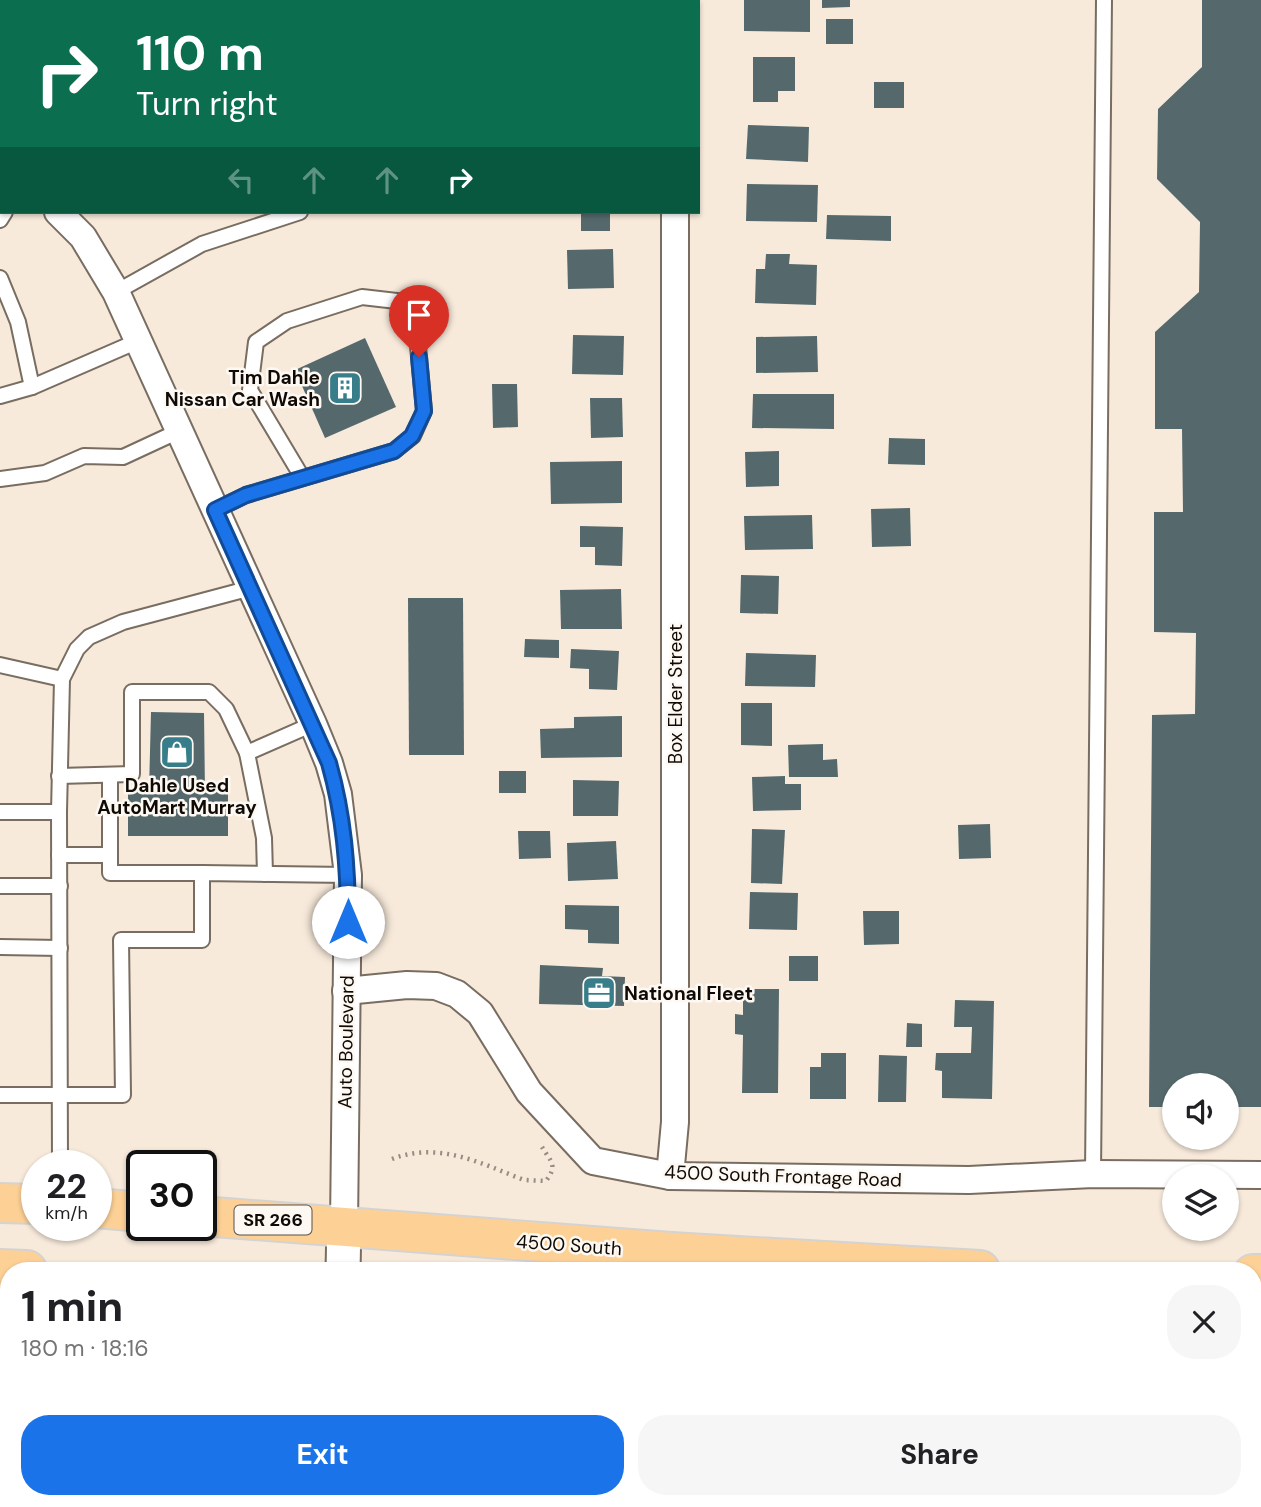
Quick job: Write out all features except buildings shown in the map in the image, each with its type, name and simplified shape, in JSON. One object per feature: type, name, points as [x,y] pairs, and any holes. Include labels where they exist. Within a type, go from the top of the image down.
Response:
[{"type":"main road","points":[[0,1203],[21,1204]]},
{"type":"main road","name":"4500 South","points":[[217,1217],[671,1252],[843,1262]]},
{"type":"street","name":"Auto Boulevard","points":[[60,214],[83,237],[116,292],[313,724],[338,794],[348,874],[344,1226]]},
{"type":"street","name":"Box Elder Street","points":[[670,1176],[675,1122],[675,214]]},
{"type":"street","name":"4500 South Frontage Road","points":[[346,991],[407,985],[436,986],[457,994],[480,1013],[529,1092],[593,1161],[670,1176],[969,1180],[1093,1174],[1261,1175]]},
{"type":"street","points":[[344,1226],[344,1262]]},
{"type":"lane","points":[[1093,1174],[1104,0]]},
{"type":"lane","points":[[116,292],[202,244],[294,214]]},
{"type":"lane","points":[[0,278],[18,322],[32,387]]},
{"type":"lane","points":[[215,510],[246,495],[394,451],[412,436],[424,411],[414,303],[362,297],[287,321],[256,342],[250,390],[302,477]]},
{"type":"lane","points":[[0,396],[32,387],[138,341]]},
{"type":"lane","points":[[0,479],[45,473],[84,456],[123,457],[179,430]]},
{"type":"lane","points":[[60,1150],[59,776],[62,679],[77,649],[89,637],[123,622],[251,588]]},
{"type":"lane","points":[[0,665],[62,679]]},
{"type":"lane","points":[[59,776],[132,774],[132,692],[209,692],[226,709],[247,753],[264,838],[265,874]]},
{"type":"lane","points":[[247,753],[313,724]]},
{"type":"lane","points":[[110,775],[110,873],[348,874]]},
{"type":"lane","points":[[0,812],[59,812]]},
{"type":"lane","points":[[59,855],[110,855]]},
{"type":"lane","points":[[0,1095],[123,1094],[121,940],[202,940],[202,873]]},
{"type":"lane","points":[[0,886],[60,886]]},
{"type":"lane","points":[[0,947],[60,948]]},
{"type":"path","points":[[392,1159],[410,1152],[449,1153],[536,1182],[546,1181],[553,1172],[553,1165],[542,1147]]},
{"type":"place","name":"Tim Dahle Nissan Car Wash","points":[[345,388]]},
{"type":"place","name":"Dahle Used AutoMart Murray","points":[[177,752]]},
{"type":"place","name":"National Fleet","points":[[599,993]]},
{"type":"route","points":[[348,922],[346,843],[338,794],[329,763],[215,510],[246,495],[394,451],[412,436],[424,411],[419,357]]}]
